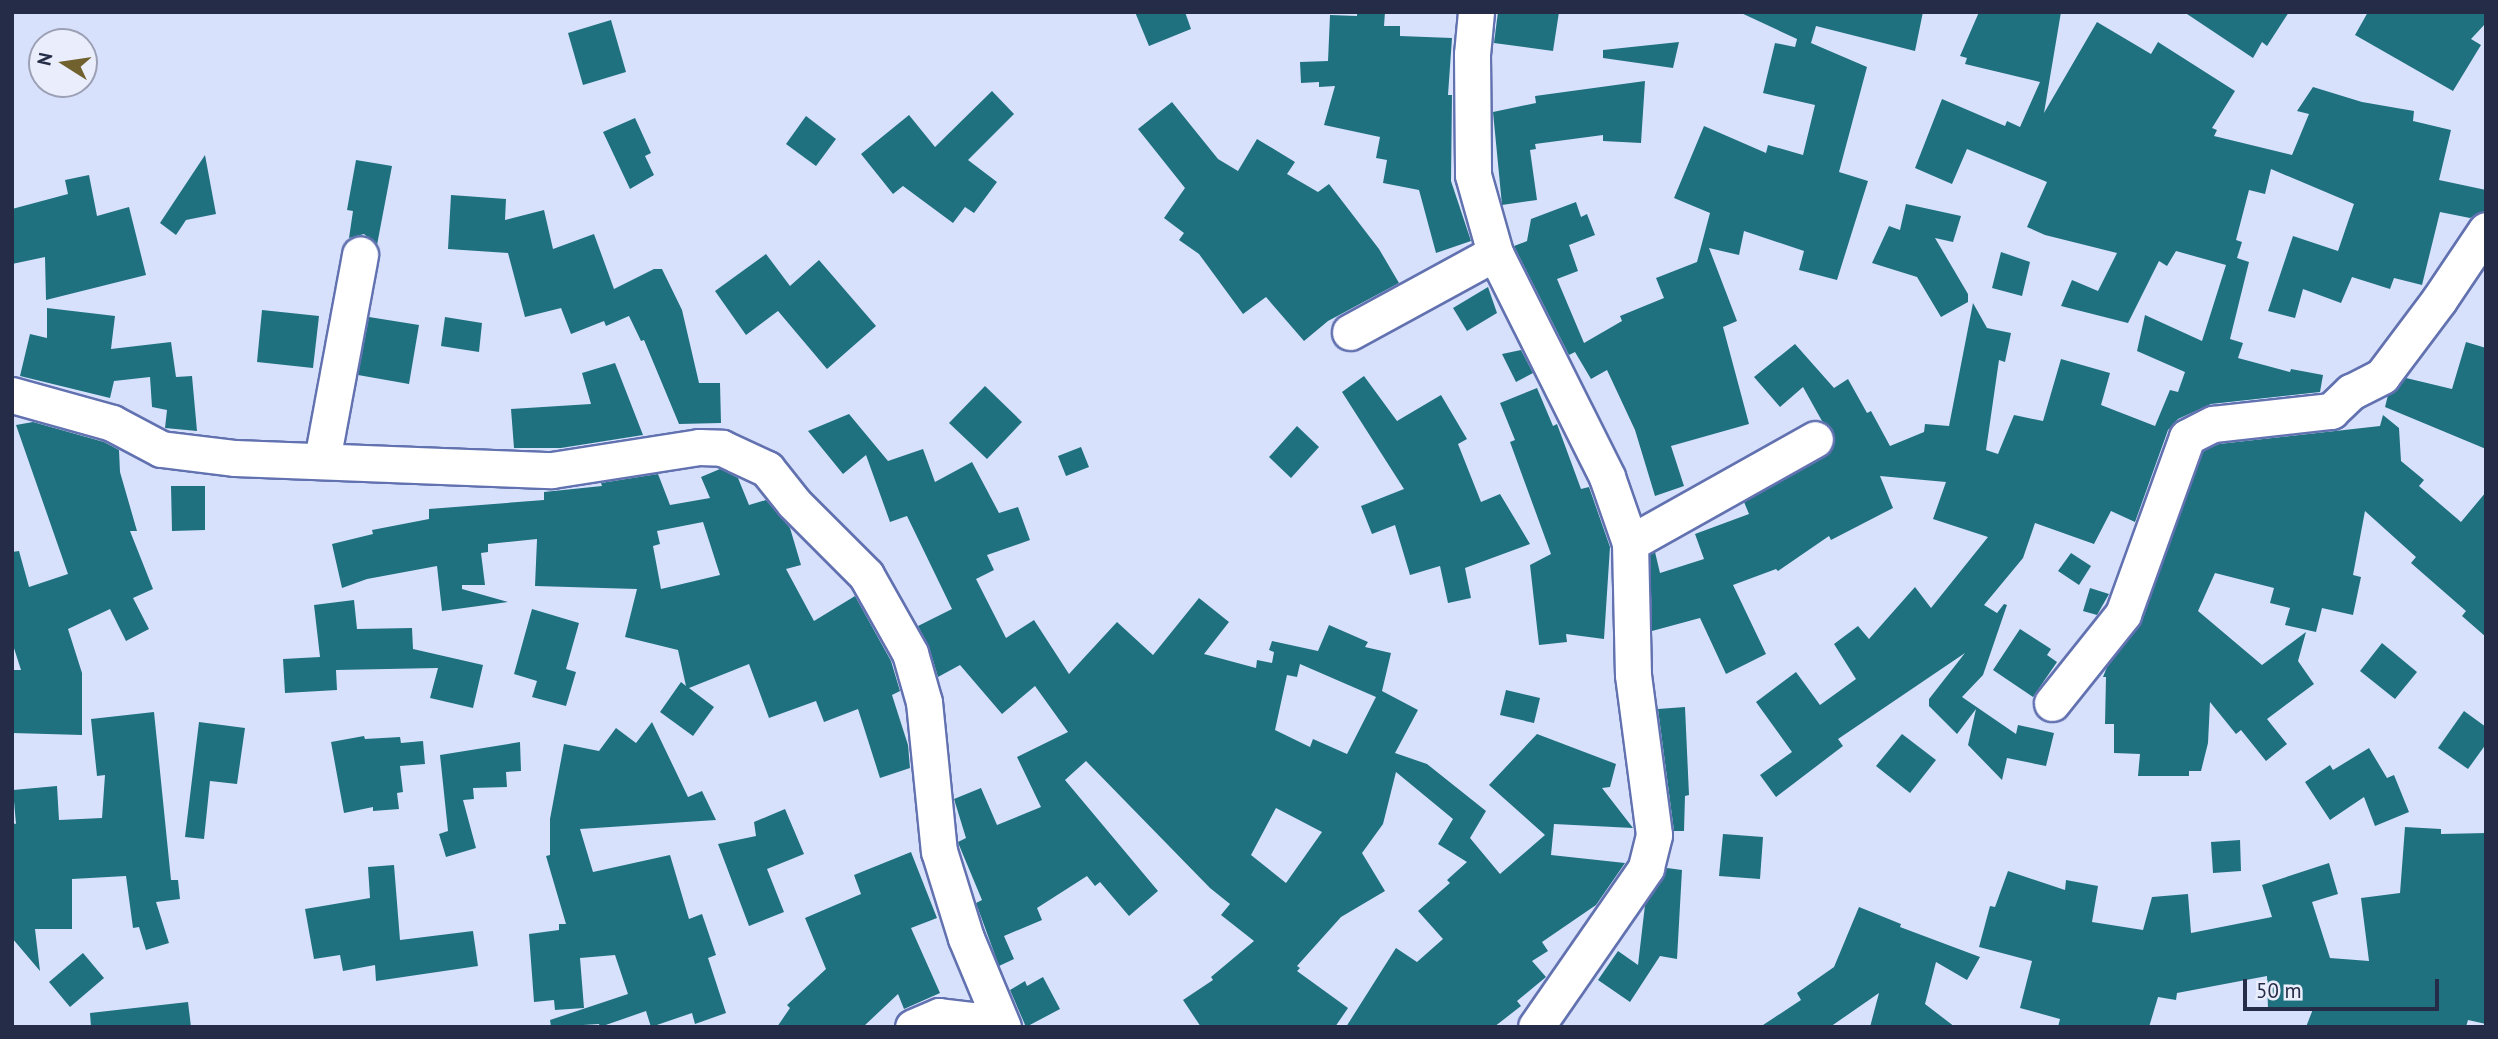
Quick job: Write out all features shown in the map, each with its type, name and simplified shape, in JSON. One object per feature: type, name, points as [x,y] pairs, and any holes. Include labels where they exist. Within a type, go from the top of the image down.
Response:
[{"type":"street","points":[[1476,12],[1472,54],[1473,175],[1495,253],[1607,477],[1630,543],[1633,675],[1654,835],[1646,868],[1536,1027]]},
{"type":"street","points":[[2052,703],[2123,614],[2187,437],[2213,424],[2332,411],[2351,392],[2382,376],[2439,300],[2486,230]]},
{"type":"street","points":[[1350,332],[1495,253]]},
{"type":"street","points":[[322,460],[360,254]]},
{"type":"street","points":[[12,395],[112,423],[161,449],[235,458],[552,470],[673,450],[710,447],[722,448],[748,458],[767,469],[794,503],[866,575],[910,653],[924,702],[939,851],[966,938],[1003,1027]]},
{"type":"street","points":[[1630,543],[1815,439]]},
{"type":"street","points":[[913,1027],[939,1016],[973,1020],[987,1027]]},
{"type":"building","points":[[1135,12],[1185,12],[1191,29],[1149,46]]},
{"type":"building","points":[[1357,12],[1385,12],[1384,26],[1400,26],[1400,36],[1452,38],[1448,95],[1452,95],[1451,181],[1471,241],[1436,253],[1419,190],[1383,183],[1387,160],[1376,158],[1380,137],[1324,125],[1335,86],[1319,87],[1319,82],[1301,83],[1300,62],[1328,61],[1330,15],[1357,16]]},
{"type":"building","points":[[1498,12],[1559,12],[1553,51],[1494,43]]},
{"type":"building","points":[[1739,12],[1923,12],[1915,51],[1816,26],[1811,43],[1867,67],[1839,172],[1868,181],[1837,280],[1799,270],[1804,251],[1744,231],[1739,255],[1709,248],[1737,321],[1723,327],[1749,424],[1671,446],[1684,486],[1655,496],[1635,430],[1607,370],[1591,379],[1575,352],[1569,355],[1514,246],[1527,241],[1531,219],[1576,202],[1581,217],[1587,214],[1595,235],[1569,245],[1578,271],[1557,279],[1584,343],[1622,321],[1620,316],[1664,298],[1656,278],[1697,262],[1710,213],[1674,198],[1704,126],[1766,153],[1768,145],[1803,155],[1815,105],[1763,93],[1775,43],[1795,47],[1797,39]]},
{"type":"building","points":[[1979,12],[2061,12],[2044,113],[2097,22],[2151,54],[2158,42],[2235,91],[2212,128],[2217,130],[2214,136],[2292,155],[2309,114],[2297,111],[2313,87],[2362,102],[2414,111],[2413,121],[2451,130],[2439,180],[2486,190],[2486,210],[2470,218],[2440,212],[2422,285],[2394,278],[2390,289],[2352,277],[2341,303],[2303,289],[2295,318],[2268,311],[2293,236],[2338,251],[2354,204],[2271,169],[2265,194],[2249,190],[2236,240],[2242,242],[2237,258],[2249,262],[2230,339],[2243,343],[2238,358],[2290,372],[2291,369],[2323,375],[2320,392],[2211,404],[2178,419],[2168,430],[2135,522],[2111,511],[2094,544],[2035,523],[2023,558],[1984,605],[1997,613],[2004,604],[2007,605],[1983,675],[1962,697],[2016,734],[2018,725],[2054,733],[2046,766],[2007,758],[2002,780],[1968,745],[1976,709],[1957,734],[1929,706],[1929,699],[1965,653],[1838,739],[1843,746],[1776,797],[1760,775],[1792,752],[1756,702],[1796,672],[1820,705],[1856,679],[1834,644],[1858,626],[1869,639],[1915,587],[1931,608],[1988,537],[1933,519],[1946,482],[1880,476],[1893,508],[1831,540],[1829,536],[1778,571],[1776,569],[1733,585],[1766,654],[1726,674],[1700,618],[1652,631],[1650,555],[1655,552],[1660,573],[1704,559],[1695,534],[1749,514],[1744,502],[1825,457],[1833,449],[1833,430],[1822,421],[1803,387],[1780,407],[1754,377],[1795,344],[1834,388],[1848,379],[1867,413],[1871,411],[1890,446],[1924,432],[1925,424],[1949,426],[1973,303],[1987,328],[2011,333],[2005,362],[1999,360],[1986,450],[1998,454],[2014,415],[2043,421],[2061,359],[2110,373],[2101,405],[2155,426],[2170,390],[2178,392],[2185,372],[2137,351],[2145,315],[2202,341],[2226,265],[2176,251],[2167,266],[2159,261],[2128,323],[2061,306],[2072,280],[2098,291],[2117,253],[2045,235],[2027,227],[2047,182],[1967,149],[1952,184],[1915,168],[1942,99],[2005,126],[2007,121],[2020,127],[2040,82],[1965,64],[1967,58],[1960,56]]},
{"type":"building","points":[[2184,12],[2289,12],[2267,46],[2262,42],[2253,58]]},
{"type":"building","points":[[2368,12],[2486,12],[2486,23],[2471,39],[2481,45],[2453,91],[2355,35]]},
{"type":"building","points":[[611,20],[626,72],[583,85],[568,33]]},
{"type":"building","points":[[1679,42],[1673,68],[1603,58],[1603,50]]},
{"type":"building","points":[[1645,81],[1641,143],[1603,141],[1603,135],[1535,144],[1536,149],[1530,150],[1537,200],[1502,205],[1493,112],[1536,103],[1535,96]]},
{"type":"building","points":[[992,91],[1014,114],[968,160],[997,182],[974,213],[965,207],[953,223],[903,186],[893,194],[861,154],[909,115],[935,147]]},
{"type":"building","points":[[1172,102],[1218,159],[1238,171],[1257,139],[1295,162],[1287,174],[1318,192],[1329,184],[1379,249],[1399,283],[1328,321],[1304,341],[1266,297],[1243,314],[1199,254],[1179,240],[1184,233],[1164,218],[1185,188],[1138,129]]},
{"type":"building","points":[[806,116],[836,139],[816,166],[786,144]]},
{"type":"building","points":[[635,118],[651,153],[645,156],[654,175],[630,189],[603,132]]},
{"type":"building","points":[[205,155],[216,214],[186,220],[176,235],[160,223]]},
{"type":"building","points":[[356,160],[392,166],[377,245],[364,234],[349,238],[353,211],[347,210]]},
{"type":"building","points":[[89,175],[97,216],[129,207],[146,275],[46,300],[45,257],[12,264],[12,209],[68,194],[65,180]]},
{"type":"building","points":[[451,195],[506,199],[505,220],[544,210],[553,249],[594,234],[614,289],[654,269],[662,269],[682,310],[699,383],[720,383],[721,423],[679,424],[644,340],[641,341],[629,316],[606,326],[604,321],[571,334],[561,308],[525,317],[508,253],[448,249]]},
{"type":"building","points":[[1906,204],[1961,216],[1953,242],[1935,238],[1968,294],[1968,302],[1941,317],[1917,277],[1872,263],[1889,226],[1900,230]]},
{"type":"building","points":[[2001,252],[2030,262],[2022,296],[1992,288]]},
{"type":"building","points":[[766,254],[790,286],[819,260],[876,326],[827,369],[778,311],[746,335],[715,291]]},
{"type":"building","points":[[1488,287],[1497,313],[1467,331],[1453,308]]},
{"type":"building","points":[[47,308],[115,316],[111,349],[171,342],[176,377],[192,376],[197,431],[165,428],[167,410],[152,407],[150,377],[114,381],[110,398],[20,376],[30,334],[47,338]]},
{"type":"building","points":[[262,310],[319,316],[313,368],[257,362]]},
{"type":"building","points":[[369,317],[419,325],[409,384],[358,375]]},
{"type":"building","points":[[445,317],[482,323],[479,352],[441,346]]},
{"type":"building","points":[[2466,342],[2486,348],[2486,449],[2385,407],[2388,395],[2406,378],[2452,389]]},
{"type":"building","points":[[1521,350],[1533,373],[1516,382],[1502,354]]},
{"type":"building","points":[[615,363],[643,435],[561,448],[514,448],[511,409],[591,404],[582,373]]},
{"type":"building","points":[[1364,376],[1397,421],[1441,395],[1467,439],[1458,444],[1481,502],[1500,494],[1530,544],[1465,568],[1471,598],[1448,603],[1440,566],[1410,575],[1395,525],[1372,534],[1361,506],[1404,489],[1342,392]]},
{"type":"building","points":[[985,386],[1022,422],[987,459],[949,423]]},
{"type":"building","points":[[1537,388],[1553,426],[1557,424],[1581,489],[1589,487],[1610,547],[1604,639],[1566,634],[1567,642],[1539,645],[1530,565],[1551,554],[1510,442],[1515,440],[1500,403]]},
{"type":"building","points":[[849,414],[888,461],[923,449],[935,482],[972,462],[999,513],[1018,507],[1030,540],[987,555],[994,570],[976,579],[1006,638],[1034,620],[1069,674],[1117,622],[1153,655],[1199,598],[1229,622],[1204,654],[1256,668],[1257,660],[1272,663],[1274,652],[1269,650],[1272,641],[1318,651],[1329,625],[1368,642],[1365,647],[1391,653],[1382,691],[1418,710],[1395,753],[1427,764],[1486,811],[1470,838],[1500,874],[1545,835],[1489,785],[1537,734],[1616,764],[1610,787],[1602,788],[1633,828],[1554,824],[1551,855],[1625,863],[1596,905],[1542,942],[1548,951],[1532,961],[1546,977],[1517,1001],[1521,1006],[1494,1027],[1346,1027],[1396,948],[1417,962],[1443,939],[1418,911],[1450,883],[1447,880],[1467,862],[1438,844],[1453,819],[1396,772],[1383,824],[1362,853],[1385,891],[1341,917],[1297,966],[1300,968],[1297,971],[1348,1008],[1335,1027],[1201,1027],[1183,1000],[1213,980],[1211,977],[1254,941],[1221,915],[1230,904],[1210,888],[1086,761],[1065,780],[1158,891],[1129,916],[1100,882],[1095,886],[1087,876],[1037,908],[1042,920],[1004,936],[1014,959],[999,966],[976,903],[982,900],[958,842],[966,838],[954,799],[981,788],[997,825],[1041,807],[1017,757],[1068,732],[1035,686],[1002,714],[960,665],[938,677],[929,647],[918,626],[952,609],[907,516],[890,522],[866,455],[843,474],[808,431]],"holes":[[[1300,664],[1376,697],[1347,754],[1313,739],[1310,747],[1275,730],[1287,675],[1297,677]],[[1276,808],[1322,832],[1286,883],[1251,855]]]},
{"type":"building","points":[[2383,415],[2399,428],[2401,461],[2424,480],[2419,486],[2461,522],[2486,492],[2486,637],[2462,616],[2466,611],[2411,563],[2416,557],[2365,511],[2353,575],[2361,577],[2353,615],[2322,608],[2316,632],[2285,625],[2290,608],[2270,603],[2274,588],[2215,573],[2198,611],[2262,665],[2306,632],[2298,661],[2314,684],[2267,719],[2287,744],[2266,761],[2241,730],[2236,734],[2210,702],[2208,743],[2201,771],[2189,771],[2189,776],[2138,776],[2140,754],[2114,753],[2114,724],[2105,724],[2106,677],[2103,677],[2107,667],[2142,621],[2203,451],[2219,444],[2380,426]]},
{"type":"building","points":[[33,422],[104,442],[119,450],[120,472],[137,531],[130,531],[153,589],[133,598],[149,629],[126,641],[110,609],[68,629],[82,673],[82,735],[12,733],[12,670],[21,670],[12,642],[12,552],[19,551],[29,587],[68,574],[16,425]]},
{"type":"building","points":[[1297,426],[1319,447],[1291,478],[1269,457]]},
{"type":"building","points":[[1081,447],[1089,467],[1066,476],[1058,456]]},
{"type":"building","points":[[720,469],[738,478],[749,505],[766,500],[790,528],[801,565],[786,569],[814,621],[855,596],[891,661],[900,691],[892,695],[908,745],[910,768],[880,778],[858,709],[824,722],[816,701],[769,718],[749,664],[689,688],[714,707],[693,736],[660,712],[681,682],[686,686],[678,650],[625,637],[637,589],[535,586],[537,539],[488,544],[488,552],[481,553],[485,585],[462,585],[462,589],[508,602],[442,611],[437,566],[367,579],[342,588],[332,544],[373,534],[372,530],[429,519],[429,509],[544,500],[544,492],[602,486],[601,483],[658,474],[670,505],[710,498],[701,477]],"holes":[[[703,522],[720,575],[661,589],[653,546],[660,544],[657,531]]]},
{"type":"building","points":[[171,486],[205,486],[205,530],[172,531]]},
{"type":"building","points":[[2071,553],[2091,566],[2079,585],[2058,571]]},
{"type":"building","points":[[2090,588],[2109,594],[2097,615],[2083,611]]},
{"type":"building","points":[[354,600],[357,629],[412,628],[413,649],[483,665],[473,708],[430,698],[438,668],[336,670],[337,690],[285,693],[283,659],[320,657],[314,605]]},
{"type":"building","points":[[532,609],[579,623],[566,669],[576,672],[566,706],[532,697],[537,681],[514,674]]},
{"type":"building","points":[[2020,629],[2051,649],[2047,655],[2057,662],[2033,697],[1993,670]]},
{"type":"building","points":[[2382,643],[2417,672],[2395,699],[2360,671]]},
{"type":"building","points":[[1506,690],[1540,698],[1534,723],[1500,715]]},
{"type":"building","points":[[1685,707],[1689,795],[1685,796],[1684,831],[1674,831],[1658,709]]},
{"type":"building","points":[[2464,711],[2486,727],[2486,744],[2468,769],[2438,748]]},
{"type":"building","points":[[154,712],[171,880],[178,880],[180,899],[156,902],[169,943],[146,950],[139,927],[133,928],[126,876],[72,879],[72,929],[35,929],[40,971],[12,938],[12,823],[16,824],[13,790],[57,786],[59,820],[102,818],[105,775],[97,776],[91,719]]},
{"type":"building","points":[[199,722],[245,728],[237,784],[210,781],[204,839],[185,837]]},
{"type":"building","points":[[652,722],[688,797],[702,791],[716,820],[580,829],[593,872],[670,855],[689,919],[702,914],[716,955],[708,958],[726,1013],[695,1024],[692,1013],[651,1027],[646,1011],[600,1027],[599,1024],[551,1027],[550,1020],[628,994],[615,955],[580,958],[584,1008],[555,1010],[554,1000],[534,1002],[529,934],[559,930],[559,924],[566,924],[546,856],[550,855],[550,819],[564,744],[599,751],[616,728],[636,743]]},
{"type":"building","points":[[1902,734],[1936,760],[1910,793],[1876,766]]},
{"type":"building","points":[[364,736],[365,739],[400,737],[401,743],[423,741],[425,764],[400,766],[403,792],[397,793],[399,809],[373,811],[373,807],[344,813],[331,742]]},
{"type":"building","points":[[520,742],[521,771],[506,772],[507,787],[473,788],[474,799],[463,800],[476,848],[446,857],[439,834],[448,831],[440,755]]},
{"type":"building","points":[[2369,748],[2387,778],[2394,775],[2409,812],[2375,826],[2364,797],[2330,820],[2305,782],[2330,765],[2333,770]]},
{"type":"building","points":[[785,809],[804,854],[767,869],[784,912],[749,926],[718,844],[756,836],[754,822]]},
{"type":"building","points":[[2405,827],[2441,829],[2441,834],[2486,833],[2486,1024],[2468,1020],[2466,1027],[2306,1027],[2313,1009],[2268,1010],[2267,976],[2177,993],[2176,1000],[2158,997],[2149,1027],[2058,1027],[2060,1019],[2020,1008],[2032,961],[1979,947],[1990,906],[1995,907],[2008,871],[2065,890],[2066,880],[2098,886],[2092,922],[2143,930],[2152,897],[2188,894],[2191,933],[2272,917],[2262,885],[2329,863],[2338,894],[2312,902],[2330,958],[2369,961],[2361,898],[2400,893]]},
{"type":"building","points":[[1723,834],[1763,837],[1760,879],[1719,876]]},
{"type":"building","points":[[2240,840],[2241,871],[2213,873],[2211,842]]},
{"type":"building","points":[[911,852],[937,918],[911,928],[940,993],[904,1009],[898,994],[863,1027],[777,1027],[790,1008],[787,1005],[826,969],[805,918],[861,894],[854,875]]},
{"type":"building","points":[[394,865],[400,940],[473,931],[478,966],[376,981],[375,965],[343,971],[340,955],[314,959],[305,909],[370,898],[368,867]]},
{"type":"building","points":[[1667,868],[1682,870],[1677,959],[1660,956],[1630,1002],[1598,980],[1618,951],[1638,965],[1645,905]]},
{"type":"building","points":[[1859,907],[1901,924],[1900,927],[1980,957],[1967,980],[1936,962],[1925,1004],[1955,1027],[1870,1027],[1879,993],[1830,1027],[1760,1027],[1801,1000],[1797,993],[1834,967]]},
{"type":"building","points":[[83,953],[104,978],[70,1007],[49,982]]},
{"type":"building","points":[[1043,977],[1060,1009],[1026,1027],[1010,990],[1025,981],[1027,986]]},
{"type":"building","points":[[188,1002],[191,1027],[91,1027],[90,1013]]}]
